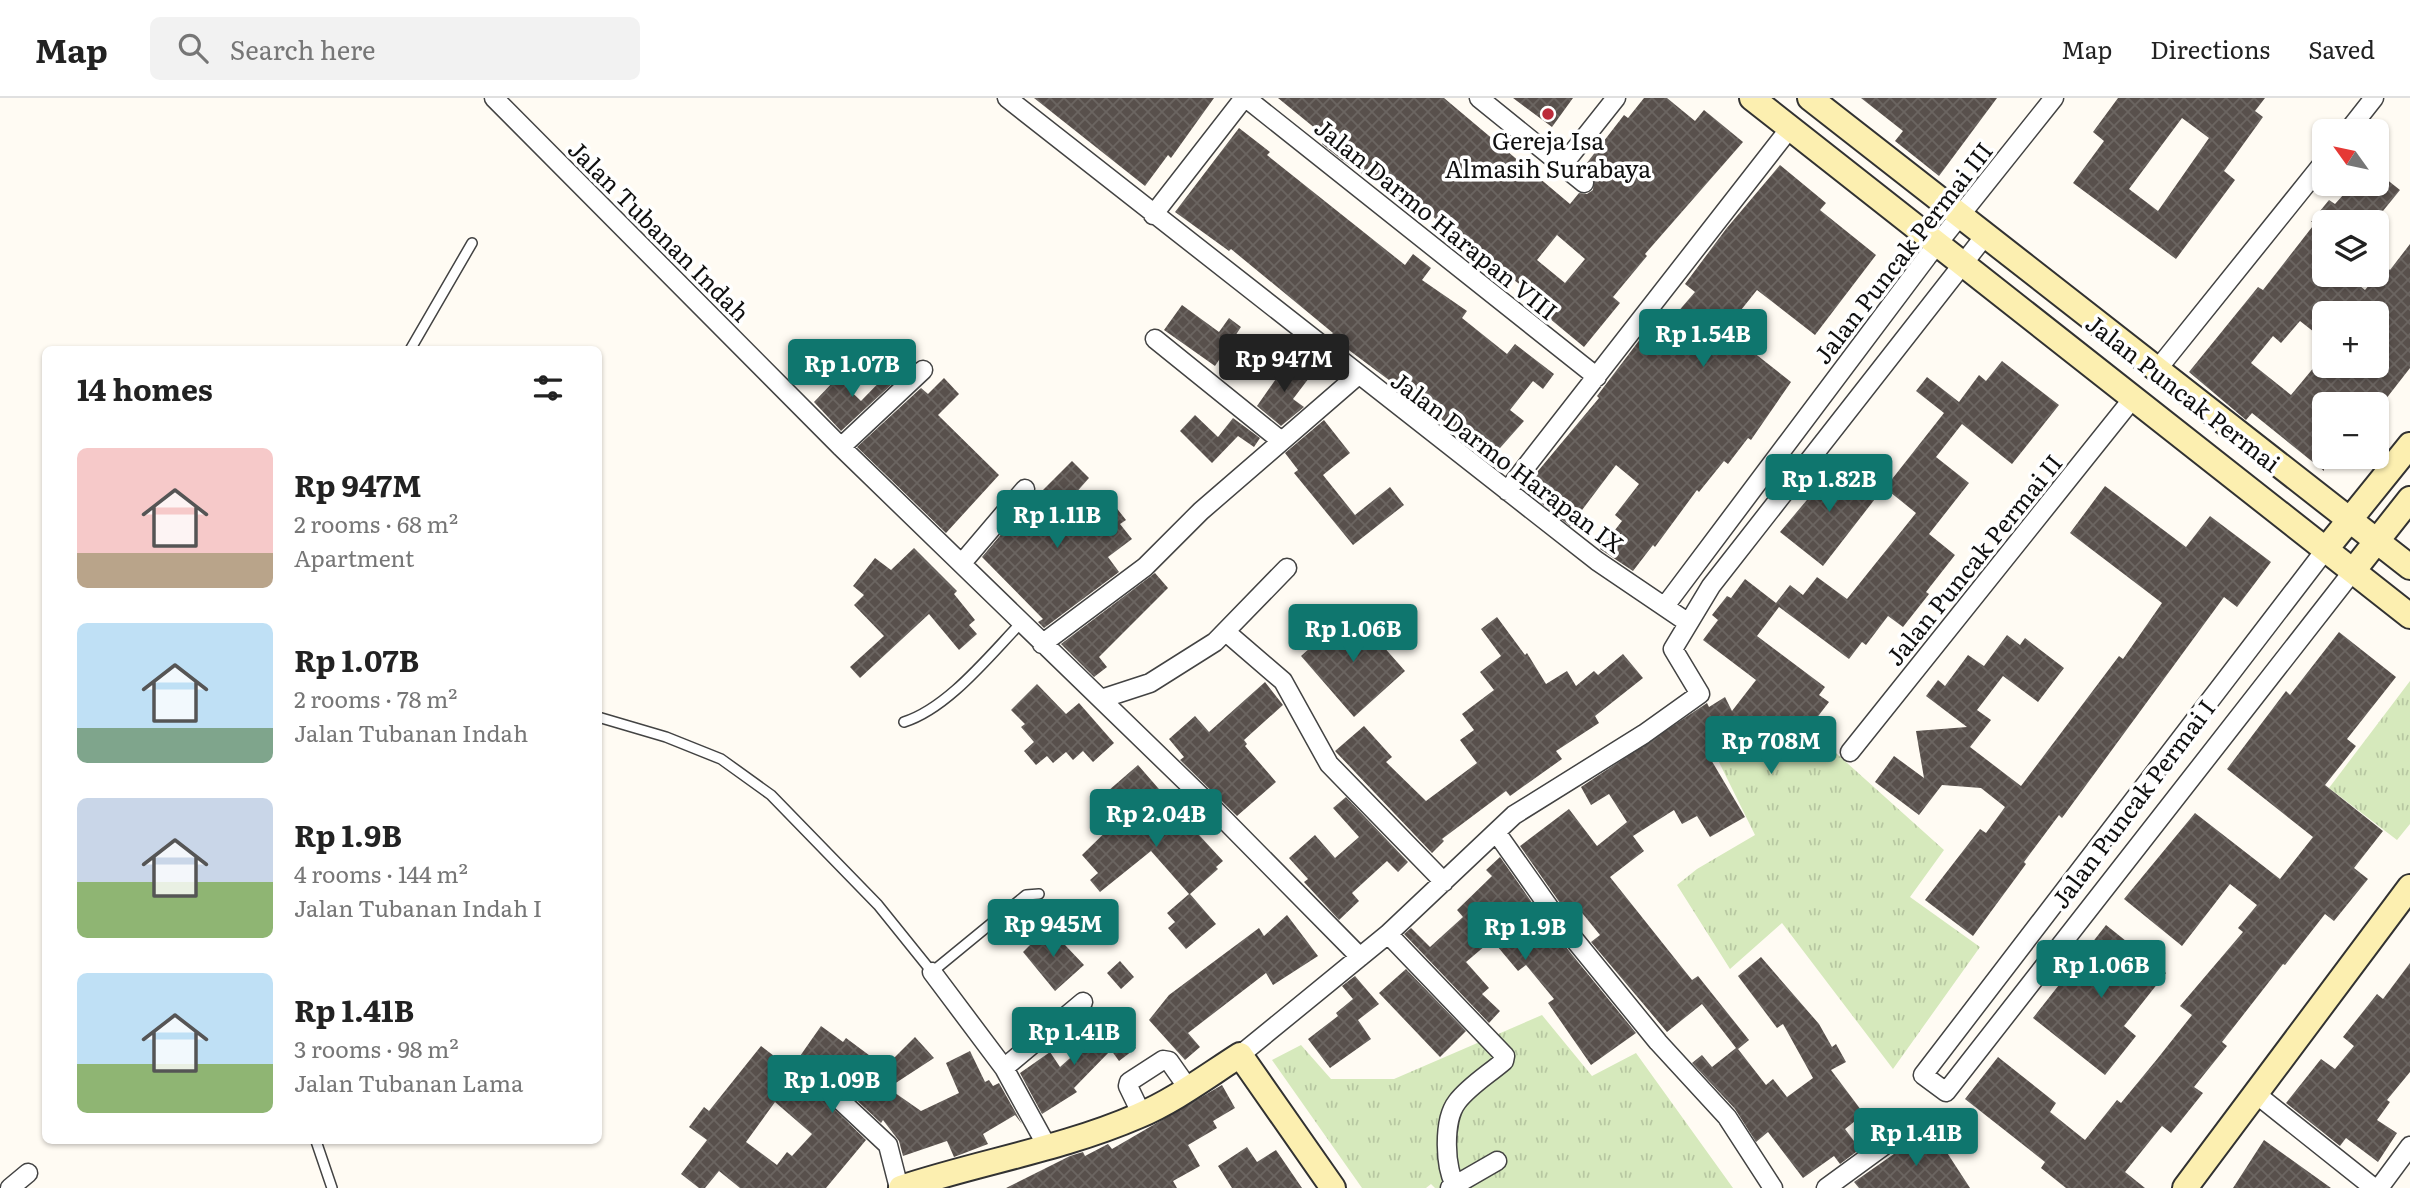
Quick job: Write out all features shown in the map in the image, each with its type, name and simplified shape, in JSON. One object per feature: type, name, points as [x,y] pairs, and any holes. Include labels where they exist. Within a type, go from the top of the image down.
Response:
[{"type":"street","name":"Jalan Tubanan Indah","points":[[494,98],[841,447],[1101,699],[1360,957]]},
{"type":"street","points":[[1153,215],[1245,98]]},
{"type":"street","name":"Jalan Darmo Harapan VIII","points":[[1245,98],[1597,377]]},
{"type":"street","points":[[1479,98],[1584,183]]},
{"type":"street","points":[[1562,166],[1616,98]]},
{"type":"street","name":"Jalan Puncak Permai","points":[[1752,98],[2410,616]]},
{"type":"street","name":"Jalan Puncak Permai III","points":[[1665,606],[1937,244],[2054,98]]},
{"type":"street","points":[[2357,119],[2374,98]]},
{"type":"street","name":"Jalan Darmo Harapan IX","points":[[1010,99],[1357,376],[1597,561],[1687,622]]},
{"type":"street","name":"Jalan Puncak Permai","points":[[1817,100],[1964,210],[1984,237],[2410,567]]},
{"type":"street","points":[[1507,491],[1790,128]]},
{"type":"street","points":[[2156,371],[2312,177]]},
{"type":"street","points":[[842,1102],[888,1145],[900,1188],[950,1171],[1048,1148],[1142,1115],[1240,1055],[1388,934],[1514,815],[1644,734],[1700,694],[1673,649],[1687,622],[1711,586],[1984,237]]},
{"type":"street","points":[[1156,339],[1280,440]]},
{"type":"street","points":[[841,447],[923,370]]},
{"type":"street","points":[[1042,644],[1145,567],[1280,440],[1357,376]]},
{"type":"street","name":"Jalan Puncak Permai II","points":[[1850,752],[2134,397]]},
{"type":"street","name":"Jalan Puncak Permai I","points":[[2410,445],[2326,549],[1923,1075],[1946,1093],[2410,499]]},
{"type":"street","points":[[962,563],[1026,489]]},
{"type":"street","points":[[1101,699],[1150,683],[1226,632],[1287,568]]},
{"type":"street","points":[[1226,632],[1283,681],[1329,764],[1444,882]]},
{"type":"street","points":[[1496,832],[1556,917],[1658,1042],[1727,1117],[1773,1188]]},
{"type":"street","points":[[2185,1188],[2410,887]]},
{"type":"street","points":[[2049,912],[2073,930]]},
{"type":"street","points":[[1388,934],[1504,1056],[1504,1061],[1463,1095],[1453,1108],[1447,1155],[1454,1187],[1497,1161]]},
{"type":"street","points":[[932,971],[1004,1068],[1048,1148]]},
{"type":"street","points":[[1004,1068],[1083,1002]]},
{"type":"street","points":[[1240,1055],[1333,1188]]},
{"type":"street","points":[[1142,1115],[1128,1086],[1129,1082],[1163,1060],[1169,1061],[1188,1088]]},
{"type":"street","points":[[2256,1094],[2376,1188],[2410,1146]]},
{"type":"street","points":[[1826,1188],[1915,1123]]},
{"type":"street","points":[[10,1188],[27,1173]]},
{"type":"lane","points":[[413,346],[472,243]]},
{"type":"lane","points":[[904,722],[926,713],[976,670],[1021,623]]},
{"type":"lane","points":[[602,719],[666,737],[721,759],[771,795],[878,905],[932,971],[1026,895],[1039,894]]},
{"type":"lane","points":[[317,1144],[332,1188]]},
{"type":"green space","points":[[2410,681],[2410,824],[2397,840],[2329,788]]},
{"type":"green space","points":[[1807,727],[1944,850],[1910,897],[1980,947],[1893,1069],[1782,923],[1730,969],[1677,885],[1697,869],[1755,835],[1716,756],[1748,732],[1771,753]]},
{"type":"green space","points":[[1542,1015],[1592,1076],[1636,1053],[1733,1188],[1435,1188],[1431,1184],[1426,1188],[1362,1188],[1272,1060],[1301,1045],[1331,1079],[1394,1079]]},
{"type":"building","points":[[1034,98],[1214,98],[1171,158],[1168,155],[1145,186]]},
{"type":"building","points":[[1278,98],[1444,98],[1570,204],[1579,193],[1587,194],[1593,190],[1594,178],[1583,168],[1624,115],[1628,118],[1644,98],[1667,98],[1695,121],[1704,110],[1743,142],[1645,254],[1647,256],[1613,297],[1620,303],[1584,347],[1543,313],[1548,307],[1500,270],[1496,275],[1477,258],[1479,255],[1412,199],[1405,207],[1390,195],[1393,191],[1368,170],[1364,175],[1342,160],[1322,144],[1327,138]],"holes":[[[1557,235],[1585,259],[1565,283],[1537,260]]]},
{"type":"building","name":"Gereja Isa Almasih Surabaya","points":[[1513,98],[1573,98],[1552,127]]},
{"type":"building","points":[[1861,98],[1997,98],[1939,176],[1895,141],[1903,131]]},
{"type":"building","points":[[2118,98],[2265,98],[2255,111],[2263,117],[2224,171],[2235,180],[2176,259],[2073,183],[2104,141],[2093,132]],"holes":[[[2182,118],[2209,138],[2158,211],[2129,189]]]},
{"type":"building","points":[[1239,128],[1270,152],[1267,155],[1405,265],[1413,254],[1431,268],[1422,280],[1467,311],[1462,318],[1507,354],[1515,344],[1554,374],[1543,389],[1533,381],[1510,410],[1524,421],[1492,457],[1330,336],[1333,333],[1231,249],[1229,251],[1175,212]]},
{"type":"building","points":[[1780,165],[1826,203],[1820,210],[1876,255],[1815,335],[1757,290],[1725,330],[1791,382],[1751,440],[1748,438],[1728,464],[1724,461],[1699,492],[1697,490],[1655,547],[1653,545],[1633,571],[1600,549],[1622,521],[1615,515],[1639,484],[1616,465],[1570,526],[1523,489],[1599,398],[1597,396],[1660,313],[1670,321],[1695,292],[1685,284],[1726,229]]},
{"type":"building","points":[[2389,181],[2400,190],[2384,210],[2321,210],[2329,200],[2335,204],[2342,196],[2389,196]]},
{"type":"building","points":[[2312,227],[2312,287],[2361,287],[2365,290],[2368,287],[2389,287],[2389,269],[2410,244],[2410,368],[2389,395],[2389,392],[2312,392],[2312,461],[2252,413],[2246,420],[2189,372],[2258,287],[2263,290]]},
{"type":"building","points":[[1182,305],[1219,332],[1229,318],[1241,327],[1215,366],[1164,330]]},
{"type":"building","points":[[1283,359],[1309,378],[1293,399],[1304,407],[1281,426],[1257,406],[1278,376],[1273,373]]},
{"type":"building","points":[[2002,361],[2059,405],[2012,464],[1962,424],[1936,457],[1969,483],[1929,534],[1955,555],[1926,592],[1929,594],[1903,627],[1888,616],[1866,645],[1862,642],[1849,659],[1779,607],[1757,636],[1825,687],[1819,695],[1829,702],[1809,728],[1799,720],[1771,746],[1746,722],[1712,741],[1716,748],[1707,753],[1745,817],[1710,837],[1697,816],[1682,824],[1674,810],[1633,836],[1644,851],[1610,877],[1692,980],[1698,976],[1749,1040],[1738,1049],[1766,1085],[1773,1079],[1787,1097],[1813,1078],[1783,1024],[1777,1028],[1738,976],[1761,957],[1819,1024],[1832,1047],[1836,1044],[1846,1062],[1831,1070],[1864,1114],[1845,1129],[1860,1149],[1840,1164],[1834,1156],[1803,1178],[1768,1132],[1756,1142],[1735,1109],[1692,1063],[1702,1055],[1712,1067],[1736,1048],[1702,1004],[1667,1032],[1591,942],[1600,935],[1574,903],[1565,910],[1520,846],[1569,809],[1597,846],[1627,822],[1609,794],[1591,805],[1581,787],[1707,703],[1709,707],[1725,697],[1732,711],[1756,680],[1703,640],[1718,620],[1712,615],[1727,596],[1731,598],[1745,579],[1776,603],[1790,585],[1803,595],[1817,577],[1847,599],[1916,513],[1885,488],[1944,413],[1916,391],[1927,377],[1959,402],[1979,375],[1986,381]]},
{"type":"building","points":[[897,364],[905,372],[841,431],[814,402],[837,378],[861,401]]},
{"type":"building","points":[[944,378],[959,394],[938,415],[999,475],[946,533],[857,447],[921,388],[928,394]]},
{"type":"building","points":[[1195,415],[1218,437],[1233,418],[1260,438],[1254,447],[1238,436],[1212,463],[1180,431]]},
{"type":"building","points":[[1324,420],[1350,453],[1323,475],[1355,515],[1390,487],[1404,505],[1353,545],[1294,473],[1298,470],[1285,453]]},
{"type":"building","points":[[1072,461],[1089,478],[1066,504],[1081,531],[1115,506],[1126,520],[1120,524],[1132,539],[1108,557],[1119,572],[1044,628],[1038,622],[1043,619],[982,557],[1015,518]]},
{"type":"building","points":[[1838,463],[1878,495],[1823,566],[1780,532]]},
{"type":"building","points":[[2105,486],[2186,547],[2210,516],[2271,562],[2237,607],[2224,597],[2062,818],[2059,815],[2024,862],[2026,864],[1973,936],[1925,900],[1980,829],[1986,833],[2005,807],[1981,788],[1942,785],[1919,815],[1875,782],[1894,756],[1924,778],[1916,731],[1967,727],[1926,696],[1938,680],[1945,686],[1968,655],[1984,666],[2007,635],[2020,645],[2025,638],[2064,668],[2038,702],[2003,676],[1977,710],[1991,720],[1970,747],[2021,786],[2119,656],[2123,659],[2162,603],[2070,533]]},
{"type":"building","points":[[914,548],[957,591],[954,594],[975,620],[969,625],[977,634],[959,650],[929,614],[860,678],[850,667],[884,636],[854,605],[864,595],[853,586],[875,558],[891,570]]},
{"type":"building","points":[[1155,573],[1168,588],[1099,657],[1107,667],[1094,677],[1061,644]]},
{"type":"building","points":[[1352,611],[1405,671],[1354,717],[1301,656]]},
{"type":"building","points":[[1497,617],[1525,655],[1527,653],[1546,684],[1567,671],[1576,686],[1594,671],[1598,675],[1623,654],[1643,678],[1595,716],[1599,723],[1556,751],[1562,759],[1510,796],[1506,791],[1442,839],[1444,841],[1432,853],[1335,751],[1364,726],[1392,757],[1386,762],[1426,801],[1477,763],[1460,740],[1474,730],[1462,714],[1494,690],[1480,672],[1501,656],[1481,629]]},
{"type":"building","points":[[2339,632],[2396,677],[2347,739],[2356,746],[2325,785],[2383,831],[2354,868],[2368,879],[2334,921],[2325,914],[2285,965],[2283,964],[2222,1042],[2227,1046],[2194,1087],[2203,1093],[2171,1133],[2162,1126],[2125,1172],[2145,1188],[2066,1188],[2041,1168],[2045,1162],[1965,1099],[1998,1057],[2056,1103],[2050,1112],[2085,1140],[2117,1100],[2121,1103],[2158,1058],[2192,1015],[2180,1006],[2243,932],[2238,928],[2257,905],[2230,884],[2182,946],[2124,899],[2195,813],[2280,879],[2313,837],[2227,769],[2286,691],[2290,695]]},
{"type":"building","points":[[1265,682],[1283,705],[1244,740],[1247,744],[1245,746],[1276,782],[1237,816],[1180,760],[1184,757],[1169,739],[1195,716],[1209,732]]},
{"type":"building","points":[[1037,684],[1066,714],[1079,703],[1114,743],[1093,762],[1083,751],[1073,760],[1066,752],[1053,763],[1047,756],[1036,765],[1024,751],[1034,742],[1021,727],[1025,724],[1011,710]]},
{"type":"building","points":[[1138,765],[1172,804],[1175,801],[1191,820],[1188,823],[1223,861],[1216,867],[1218,869],[1190,894],[1216,924],[1186,949],[1168,928],[1175,922],[1167,913],[1189,894],[1151,851],[1100,892],[1090,880],[1098,873],[1082,855],[1126,812],[1108,791]]},
{"type":"building","points":[[1346,797],[1408,862],[1398,872],[1387,861],[1352,893],[1359,901],[1339,920],[1304,882],[1308,879],[1289,858],[1315,835],[1335,858],[1359,837],[1333,808]]},
{"type":"building","points":[[1500,857],[1547,924],[1636,1033],[1591,1065],[1548,1003],[1554,999],[1526,965],[1518,971],[1492,940],[1466,962],[1489,988],[1482,994],[1500,1011],[1489,1023],[1404,934],[1411,928],[1430,947],[1463,917],[1457,910],[1492,876],[1486,870]]},
{"type":"building","points":[[1287,915],[1318,956],[1273,985],[1266,973],[1188,1033],[1200,1047],[1185,1060],[1149,1020],[1169,995],[1259,928],[1264,936]]},
{"type":"building","points":[[2106,925],[2166,973],[2124,1026],[2136,1036],[2105,1075],[2033,1018]]},
{"type":"building","points":[[1048,927],[1084,965],[1055,991],[1023,952]]},
{"type":"building","points":[[1120,961],[1134,977],[1121,989],[1107,973]]},
{"type":"building","points":[[2410,963],[2410,1072],[2387,1100],[2390,1102],[2377,1120],[2397,1133],[2378,1162],[2346,1138],[2340,1146],[2286,1103],[2321,1059],[2335,1069],[2354,1046],[2343,1037],[2377,994],[2383,999]]},
{"type":"building","points":[[1406,969],[1466,1031],[1440,1057],[1379,993]]},
{"type":"building","points":[[1355,976],[1379,1004],[1358,1020],[1371,1039],[1330,1068],[1308,1039],[1338,1016],[1336,1013],[1353,999],[1342,986]]},
{"type":"building","points":[[1115,1018],[1136,1048],[1119,1061],[1111,1050],[1074,1088],[1077,1092],[1042,1114],[1020,1073],[1050,1052],[1060,1067]]},
{"type":"building","points":[[821,1026],[843,1042],[846,1038],[885,1067],[915,1037],[934,1058],[888,1088],[921,1111],[959,1093],[946,1063],[970,1051],[985,1082],[989,1080],[993,1086],[999,1083],[1022,1124],[1015,1115],[983,1134],[988,1144],[954,1157],[947,1141],[903,1156],[899,1141],[883,1120],[881,1123],[850,1094],[839,1091],[833,1095],[831,1106],[866,1140],[826,1188],[740,1188],[719,1171],[705,1188],[699,1188],[681,1174],[707,1140],[689,1127],[704,1107],[709,1111],[761,1046],[791,1069]],"holes":[[[775,1102],[812,1134],[792,1156],[787,1152],[777,1165],[746,1142]]]},
{"type":"building","points":[[1222,1085],[1235,1108],[1213,1121],[1217,1128],[1188,1145],[1200,1166],[1173,1181],[1177,1188],[1006,1188],[1070,1156],[1083,1152],[1085,1156],[1108,1144],[1112,1149]]},
{"type":"building","points":[[1931,1128],[1970,1188],[1859,1188],[1854,1182]]},
{"type":"building","points":[[2264,1140],[2331,1188],[2233,1188]]},
{"type":"building","points":[[1247,1147],[1257,1162],[1276,1150],[1302,1188],[1232,1188],[1218,1166]]},
{"type":"place","name":"Gereja Isa Almasih Surabaya","points":[[1548,114]]}]
